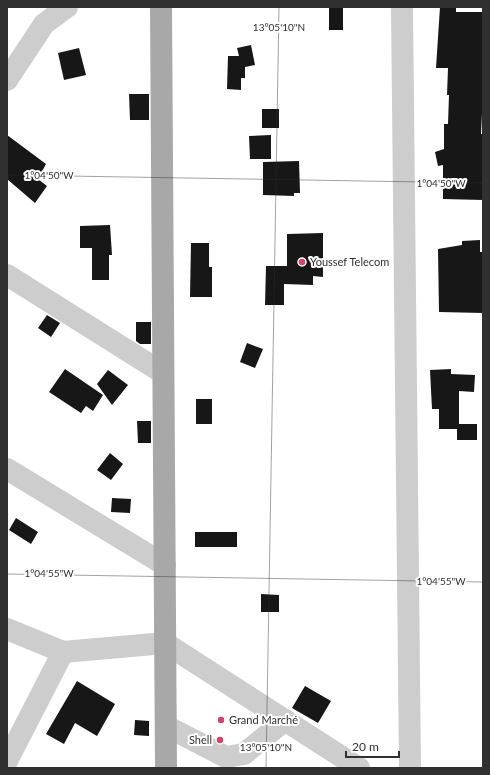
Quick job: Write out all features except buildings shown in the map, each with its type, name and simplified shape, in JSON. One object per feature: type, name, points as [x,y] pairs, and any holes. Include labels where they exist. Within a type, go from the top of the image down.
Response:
[{"type":"main road","points":[[161,7],[166,768]]},
{"type":"street","points":[[7,80],[44,24],[67,7]]},
{"type":"street","points":[[402,7],[410,768]]},
{"type":"street","points":[[7,275],[163,373]]},
{"type":"street","points":[[7,469],[165,565]]},
{"type":"street","points":[[7,629],[63,652],[165,643],[359,768]]},
{"type":"street","points":[[7,761],[63,652]]},
{"type":"street","points":[[166,726],[226,757],[244,754],[285,720]]},
{"type":"place","name":"Youssef Telecom","points":[[302,262]]},
{"type":"place","name":"Grand Marché","points":[[221,720]]},
{"type":"place","name":"Shell","points":[[220,740]]}]
